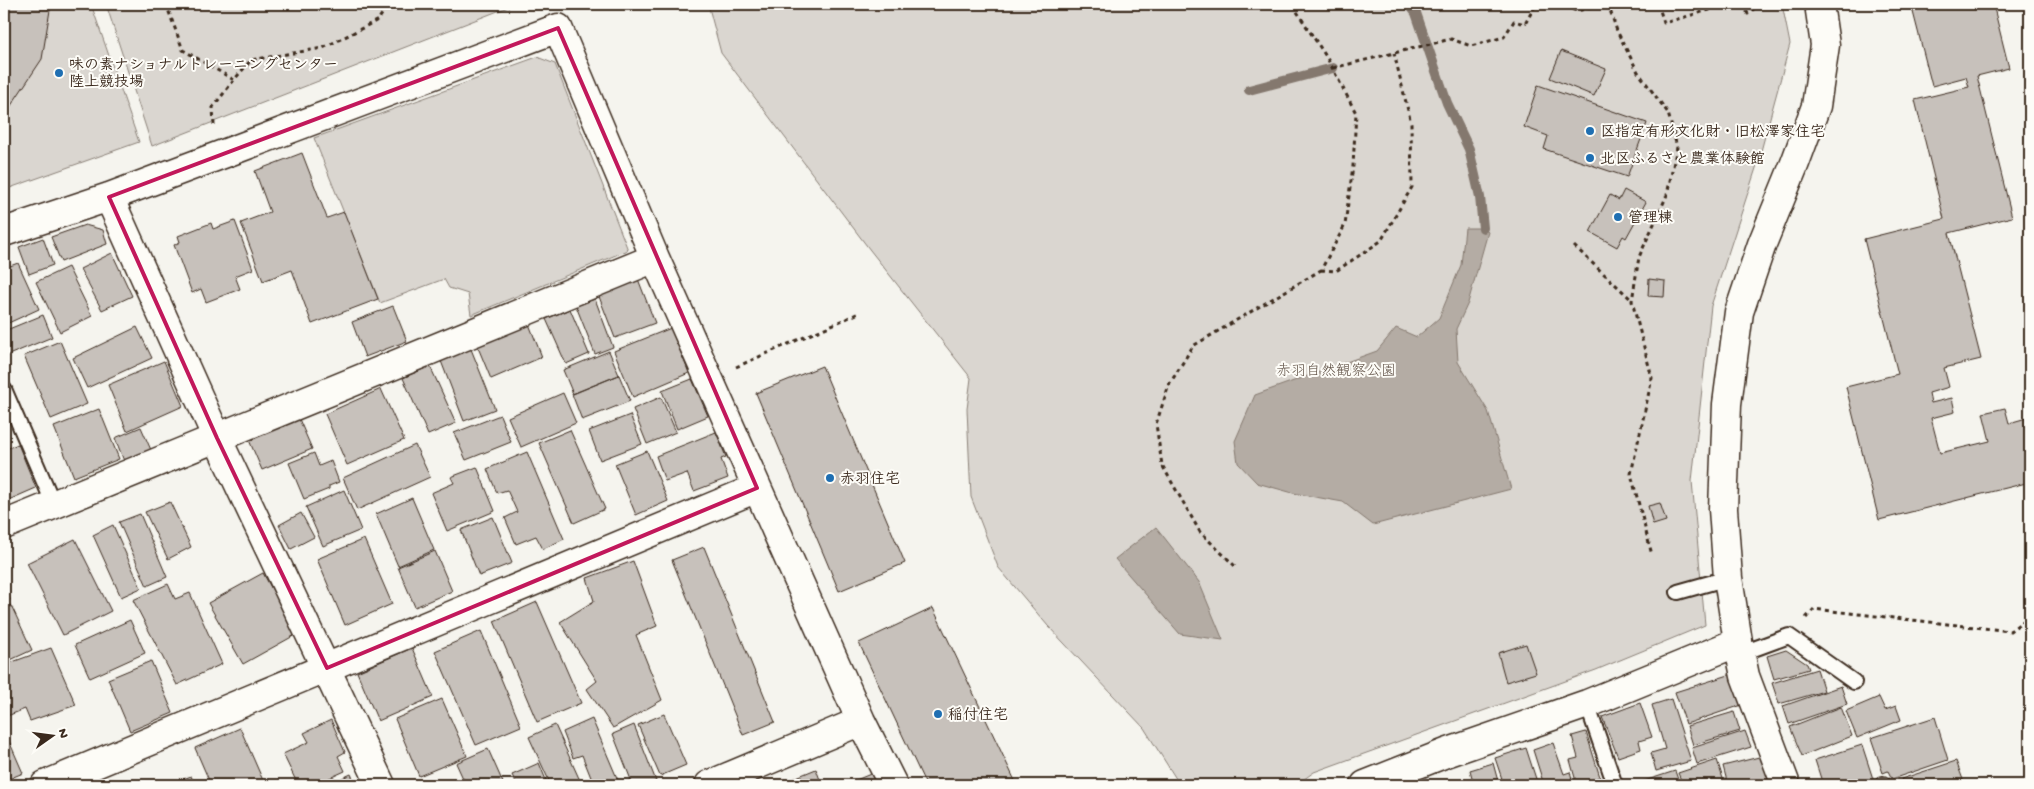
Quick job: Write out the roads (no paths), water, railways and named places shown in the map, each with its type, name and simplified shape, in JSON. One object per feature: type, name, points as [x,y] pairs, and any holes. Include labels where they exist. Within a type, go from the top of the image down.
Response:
[{"type":"street","points":[[1786,785],[1745,676],[1728,578],[1723,509],[1727,404],[1739,312],[1762,244],[1796,163],[1816,106],[1825,45],[1819,4]]},
{"type":"street","points":[[4,232],[109,197],[558,28],[654,258],[861,721],[893,785]]},
{"type":"street","points":[[109,197],[216,438],[381,785]]},
{"type":"street","points":[[4,526],[654,258]]},
{"type":"street","points":[[45,785],[757,488]]},
{"type":"street","points":[[1365,785],[1446,753],[1739,648]]},
{"type":"street","points":[[709,785],[861,721]]},
{"type":"lane","points":[[4,389],[54,505]]},
{"type":"lane","points":[[1678,592],[1728,578]]},
{"type":"lane","points":[[1739,648],[1789,636],[1854,682]]},
{"type":"lane","points":[[1587,704],[1616,785]]},
{"type":"waterway","points":[[1409,4],[1416,13],[1447,103],[1469,149],[1480,197],[1483,228]]},
{"type":"waterway","points":[[1249,90],[1333,68]]},
{"type":"place","name":"味の素ナショナルトレーニングセンター 陸上競技場","points":[[59,73]]},
{"type":"place","name":"区指定有形文化財・旧松澤家住宅","points":[[1590,131]]},
{"type":"place","name":"北区ふるさと農業体験館","points":[[1590,158]]},
{"type":"place","name":"管理棟","points":[[1618,217]]},
{"type":"place","name":"赤羽住宅","points":[[830,478]]},
{"type":"place","name":"稲付住宅","points":[[938,714]]},
{"type":"park label","name":"赤羽自然観察公園","points":[[1336,370]]}]
